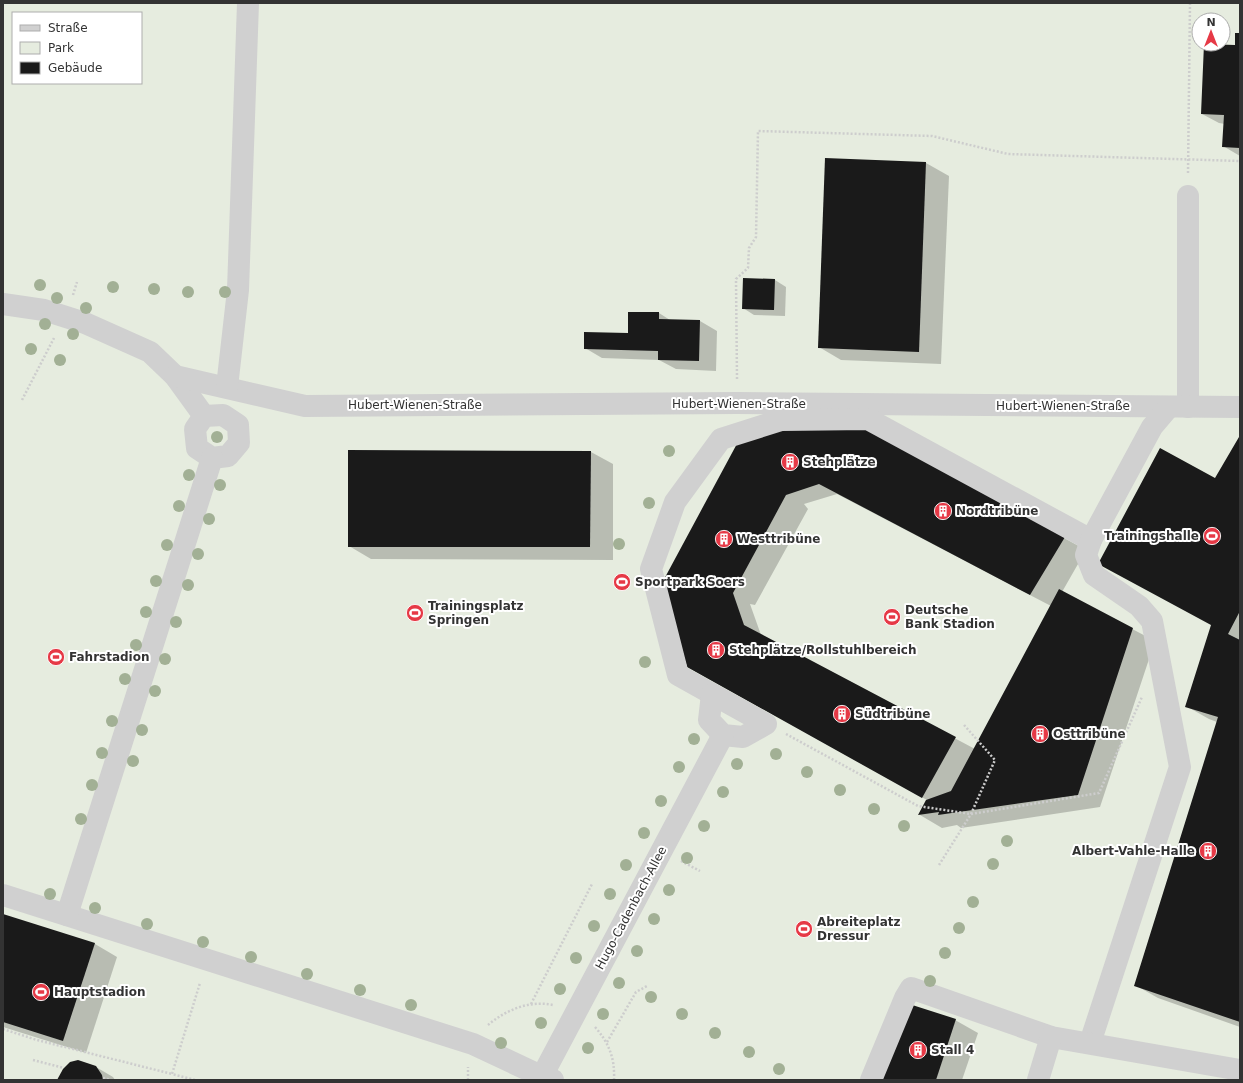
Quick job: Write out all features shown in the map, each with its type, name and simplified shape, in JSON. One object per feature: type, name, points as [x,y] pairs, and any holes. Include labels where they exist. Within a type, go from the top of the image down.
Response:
[{"type":"lane","points":[[233,389],[248,3]]},
{"type":"lane","points":[[1090,1043],[1180,767],[1152,621],[1139,606],[1094,575],[1086,556],[1091,540],[1152,427],[1178,407],[1188,196]]},
{"type":"lane","points":[[3,304],[44,310],[85,323],[150,352],[175,376],[204,416]]},
{"type":"lane","name":"Hubert-Wienen-Straße","points":[[175,376],[305,406],[737,403],[1240,407]]},
{"type":"lane","points":[[223,415],[238,425],[239,443],[228,456],[212,458],[197,448],[195,429],[204,416],[223,415]]},
{"type":"lane","points":[[766,724],[678,675],[651,569],[675,502],[722,439],[781,420],[868,419],[1091,540]]},
{"type":"lane","points":[[67,915],[212,458]]},
{"type":"lane","points":[[712,694],[709,720],[722,735],[743,736],[766,724]]},
{"type":"lane","name":"Hugo-Cadenbach-Allee","points":[[544,1079],[722,735]]},
{"type":"lane","points":[[3,895],[473,1044],[544,1079]]},
{"type":"lane","points":[[871,1080],[904,998],[912,988],[1052,1037],[1240,1070]]},
{"type":"lane","points":[[1038,1080],[1052,1037]]},
{"type":"path","points":[[1188,159],[1190,3]]},
{"type":"path","points":[[737,403],[736,279],[748,268],[749,248],[756,237],[758,131],[932,136],[1008,154],[1240,161]]},
{"type":"path","points":[[22,400],[64,317],[77,282]]},
{"type":"path","points":[[766,724],[918,806],[971,814],[1099,793],[1145,691]]},
{"type":"path","points":[[939,865],[971,814],[995,760],[964,725]]},
{"type":"path","points":[[531,1004],[592,884]]},
{"type":"path","points":[[172,1074],[208,960]]},
{"type":"path","points":[[607,1042],[636,992],[647,986]]},
{"type":"path","points":[[3,1029],[37,1040],[195,1080]]},
{"type":"path","points":[[33,1060],[64,1068]]},
{"type":"path","points":[[103,1078],[111,1080]]},
{"type":"green space","name":"Sportpark Soers","points":[[3,3],[1240,3],[1240,1080],[3,1080]]},
{"type":"building","points":[[1235,33],[1240,33],[1240,148],[1222,147],[1224,115],[1201,114],[1204,52],[1231,52],[1231,45],[1235,45]]},
{"type":"building","points":[[825,158],[926,162],[919,352],[818,348]]},
{"type":"building","points":[[743,278],[775,279],[774,310],[742,309]]},
{"type":"building","points":[[628,312],[659,312],[659,319],[700,320],[699,361],[658,360],[658,351],[584,349],[584,332],[628,333]]},
{"type":"building","points":[[827,408],[1065,537],[1030,595],[819,484],[786,495],[733,593],[744,625],[956,737],[922,798],[687,667],[662,583],[739,440]]},
{"type":"building","points":[[1239,437],[1240,611],[1228,634],[1240,640],[1240,1022],[1134,986],[1218,717],[1185,707],[1211,625],[1098,564],[1160,448],[1215,478]]},
{"type":"building","points":[[348,450],[591,451],[590,547],[348,547]]},
{"type":"building","name":"Osttribüne","points":[[1059,589],[1133,628],[1078,795],[938,815],[939,812],[918,815],[926,800],[951,791]]},
{"type":"building","name":"Hauptstadion","points":[[3,914],[95,943],[63,1041],[3,1022]]},
{"type":"building","name":"Stall 4","points":[[906,1003],[956,1019],[936,1080],[880,1080]]},
{"type":"building","points":[[78,1060],[96,1066],[102,1075],[103,1080],[57,1080],[63,1069],[70,1062]]},
{"type":"place","name":"Stehplätze","points":[[790,462]]},
{"type":"place","name":"Nordtribüne","points":[[943,511]]},
{"type":"place","name":"Trainingshalle","points":[[1212,536]]},
{"type":"place","name":"Westtribüne","points":[[724,539]]},
{"type":"place","name":"Sportpark Soers","points":[[622,582]]},
{"type":"place","name":"Trainingsplatz Springen","points":[[415,613]]},
{"type":"place","name":"Deutsche Bank Stadion","points":[[892,617]]},
{"type":"place","name":"Stehplätze/Rollstuhlbereich","points":[[716,650]]},
{"type":"place","name":"Fahrstadion","points":[[56,657]]},
{"type":"place","name":"Südtribüne","points":[[842,714]]},
{"type":"place","name":"Osttribüne","points":[[1040,734]]},
{"type":"place","name":"Albert-Vahle-Halle","points":[[1208,851]]},
{"type":"place","name":"Abreiteplatz Dressur","points":[[804,929]]},
{"type":"place","name":"Hauptstadion","points":[[41,992]]},
{"type":"place","name":"Stall 4","points":[[918,1050]]}]
